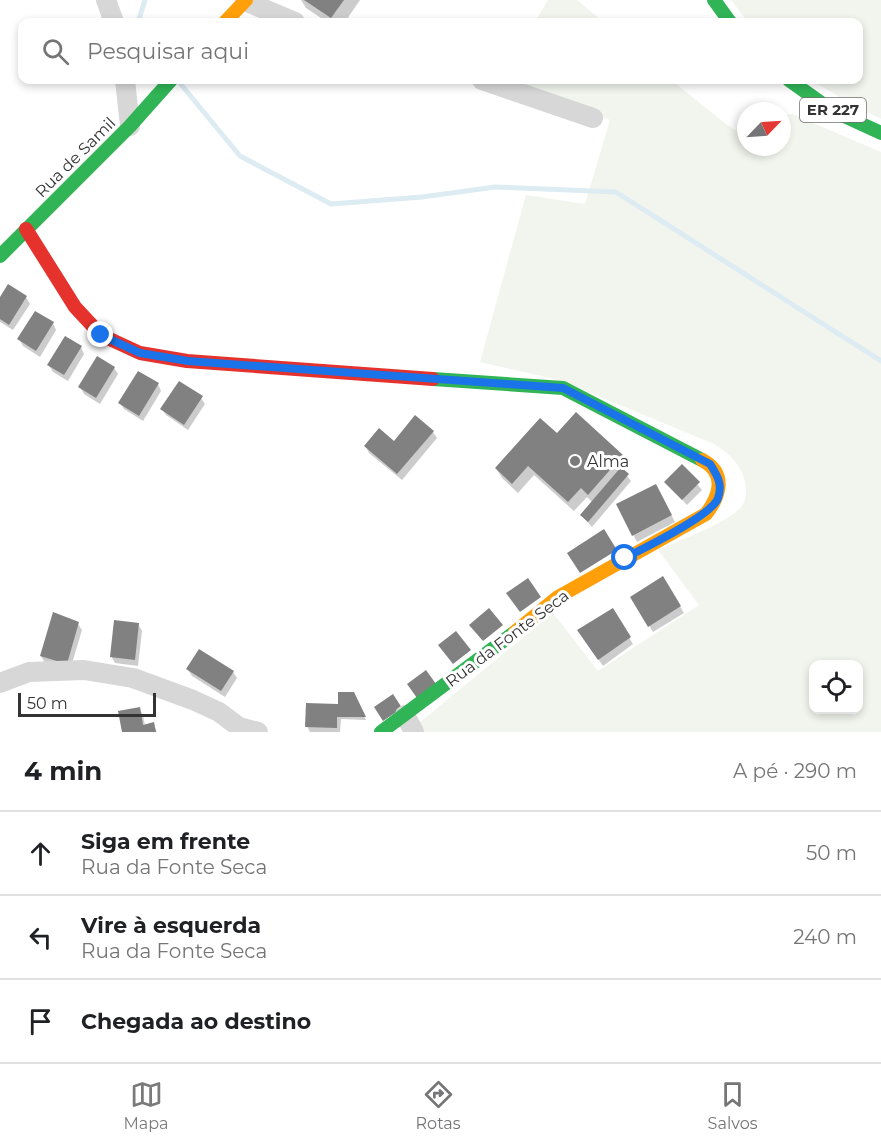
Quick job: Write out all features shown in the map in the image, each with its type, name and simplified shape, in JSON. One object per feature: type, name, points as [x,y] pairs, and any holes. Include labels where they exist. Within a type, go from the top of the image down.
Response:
[{"type":"street","points":[[106,0],[113,18]]},
{"type":"street","points":[[714,0],[727,18]]},
{"type":"street","points":[[229,18],[246,1],[286,18]]},
{"type":"street","points":[[125,84],[130,126]]},
{"type":"street","name":"Rua de Samil","points":[[0,255],[130,126],[167,84]]},
{"type":"street","points":[[494,84],[592,118]]},
{"type":"street","name":"ER 227","points":[[795,84],[831,110],[881,133]]},
{"type":"street","name":"Rua da Fonte Seca","points":[[26,229],[75,307],[101,335],[140,353],[188,361],[563,388],[710,464],[720,480],[718,500],[706,513],[558,597],[410,724],[381,732]]},
{"type":"street","points":[[0,683],[29,672],[84,670],[124,677],[193,700],[219,712],[239,729],[258,732]]},
{"type":"shaded area","points":[[548,0],[577,0],[598,18],[537,18]]},
{"type":"shaded area","points":[[731,0],[881,0],[881,119],[818,84],[863,84],[863,18],[745,18]]},
{"type":"shaded area","points":[[514,84],[676,84],[737,130],[737,156],[791,156],[792,114],[881,152],[881,732],[408,732],[553,613],[598,671],[699,605],[658,550],[725,520],[740,508],[746,494],[744,478],[739,467],[728,454],[714,444],[574,386],[550,378],[480,362],[526,195],[585,204],[610,120]]},
{"type":"building","points":[[304,0],[344,0],[331,18]]},
{"type":"building","points":[[8,284],[27,296],[9,325],[0,319],[0,297]]},
{"type":"building","points":[[35,311],[54,322],[36,351],[17,339]]},
{"type":"building","points":[[65,336],[82,346],[64,375],[47,365]]},
{"type":"building","points":[[97,356],[115,367],[96,398],[78,387]]},
{"type":"building","points":[[138,371],[159,383],[139,416],[118,403]]},
{"type":"building","points":[[179,381],[203,396],[184,425],[160,409]]},
{"type":"building","name":"Alma","points":[[576,412],[623,455],[588,495],[581,488],[568,502],[528,466],[512,484],[495,468],[540,418],[557,433]]},
{"type":"building","points":[[415,415],[434,431],[397,474],[364,446],[379,428],[394,441]]},
{"type":"building","points":[[682,464],[700,482],[682,500],[664,482]]},
{"type":"building","points":[[621,467],[629,474],[588,522],[580,515]]},
{"type":"building","points":[[656,484],[672,515],[632,536],[616,504]]},
{"type":"building","points":[[604,529],[617,550],[580,573],[567,553]]},
{"type":"building","points":[[663,576],[681,606],[648,627],[630,597]]},
{"type":"building","points":[[528,578],[541,597],[520,612],[506,593]]},
{"type":"building","points":[[489,608],[503,625],[483,641],[469,625]]},
{"type":"building","points":[[613,608],[631,637],[598,660],[577,630]]},
{"type":"building","points":[[53,612],[79,622],[67,664],[40,656]]},
{"type":"building","points":[[114,620],[139,623],[135,660],[110,657]]},
{"type":"building","points":[[456,631],[471,650],[453,664],[438,645]]},
{"type":"building","points":[[199,649],[234,671],[221,691],[186,669]]},
{"type":"building","points":[[426,670],[436,684],[417,698],[407,684]]},
{"type":"building","points":[[338,692],[354,692],[366,717],[337,717],[337,728],[305,727],[306,703],[338,704]]},
{"type":"building","points":[[393,694],[402,708],[383,721],[374,707]]},
{"type":"building","points":[[140,707],[143,725],[154,722],[156,732],[122,732],[118,711]]},
{"type":"waterway","points":[[139,18],[145,0]]},
{"type":"waterway","points":[[181,84],[240,156],[331,204],[422,197],[495,187],[616,192],[881,361]]},
{"type":"traffic: fast","points":[[714,0],[727,18]]},
{"type":"traffic: fast","points":[[0,256],[130,126],[167,84]]},
{"type":"traffic: fast","points":[[795,84],[831,110],[881,133]]},
{"type":"traffic: fast","points":[[433,379],[563,388],[702,460]]},
{"type":"traffic: fast","points":[[381,732],[515,632]]},
{"type":"traffic: slow","points":[[229,18],[246,0]]},
{"type":"traffic: slow","points":[[515,632],[558,597],[706,514],[715,500],[719,485],[715,471],[702,460]]},
{"type":"traffic: jam","points":[[26,229],[75,307],[101,335],[140,353],[187,361],[433,379]]},
{"type":"place","name":"Alma","points":[[575,461]]},
{"type":"route","points":[[101,335],[140,353],[188,361],[563,388],[710,464],[720,480],[718,500],[706,513],[625,558]]}]
